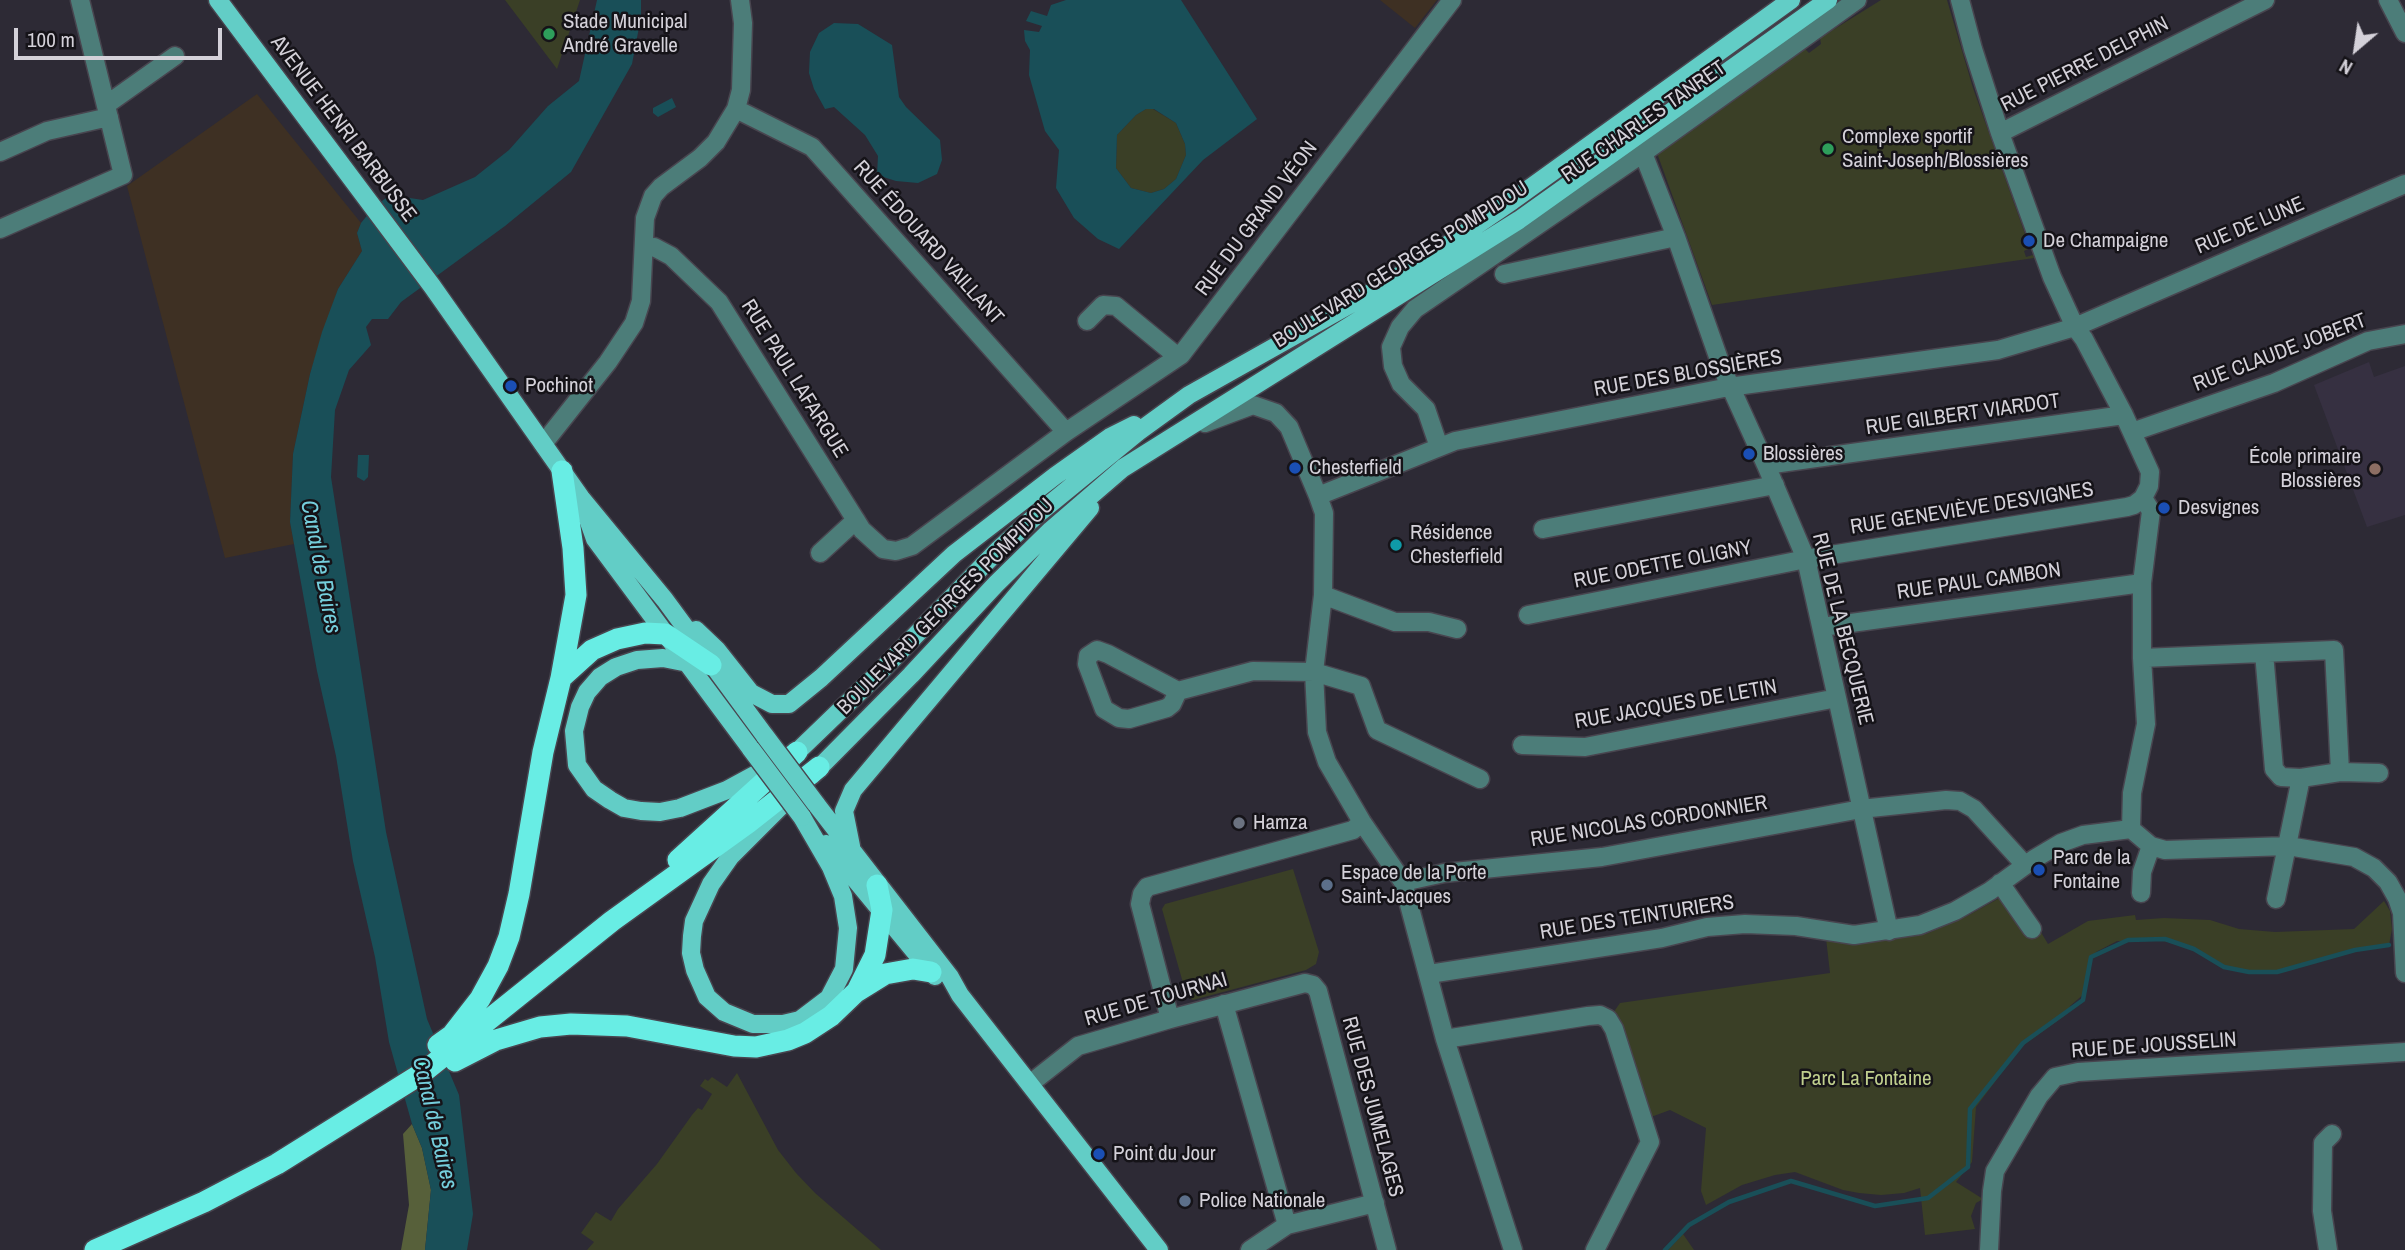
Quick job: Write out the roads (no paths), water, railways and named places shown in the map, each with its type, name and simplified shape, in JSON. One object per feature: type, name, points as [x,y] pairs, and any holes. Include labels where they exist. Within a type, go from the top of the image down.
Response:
[{"type":"highway","points":[[456,1047],[498,966],[509,937],[543,752],[561,678],[576,595],[573,548],[562,471]]},
{"type":"highway","points":[[561,678],[592,650],[645,633],[665,634],[711,665]]},
{"type":"highway","points":[[612,921],[797,752]]},
{"type":"highway","points":[[385,1092],[421,1074],[612,921],[748,823],[819,767]]},
{"type":"highway","points":[[856,992],[875,955],[882,910],[877,885]]},
{"type":"highway","points":[[95,1250],[204,1202],[277,1164],[456,1047],[496,1040],[540,1027],[570,1024],[626,1026],[721,1044],[756,1046],[788,1040],[805,1033],[831,1016],[856,992],[885,974],[913,969],[931,972]]},
{"type":"main road","name":"AVENUE HENRI BARBUSSE","points":[[218,0],[432,286],[581,498]]},
{"type":"main road","name":"BOULEVARD GEORGES POMPIDOU","points":[[666,600],[718,650],[751,693],[772,704],[789,704],[821,678],[954,554],[1110,437],[1383,286],[1443,248],[1791,0]]},
{"type":"main road","name":"BOULEVARD GEORGES POMPIDOU","points":[[802,817],[831,867],[843,896],[848,928],[844,969],[830,998],[800,1020],[783,1024],[753,1024],[724,1012],[707,997],[695,970],[691,953],[694,921],[702,899],[730,857],[1051,530],[1123,468],[1164,440],[1519,220],[1828,0]]},
{"type":"main road","name":"BOULEVARD GEORGES POMPIDOU","points":[[688,663],[663,658],[637,660],[616,667],[600,677],[587,692],[580,707],[574,731],[577,765],[594,789],[624,807],[660,812],[680,808],[727,790],[797,752],[1038,513],[1128,440],[1189,395]]},
{"type":"main road","points":[[853,853],[844,811],[853,790],[1123,468]]},
{"type":"main road","points":[[581,498],[666,600],[711,665],[950,977],[960,995],[1159,1250]]},
{"type":"main road","points":[[581,498],[595,539],[802,817],[931,972],[960,995]]},
{"type":"street","points":[[0,229],[123,175],[80,0]]},
{"type":"street","points":[[543,444],[608,362],[634,323],[641,301],[645,218],[653,196],[716,142],[736,109],[741,90],[743,23],[740,0]]},
{"type":"street","name":"RUE DU GRAND VÉON","points":[[1066,432],[1178,357],[1452,0]]},
{"type":"street","name":"RUE CHARLES TANRET","points":[[1439,447],[1426,409],[1401,384],[1393,366],[1391,347],[1400,327],[1415,309],[1643,153],[1857,0]]},
{"type":"street","points":[[1959,0],[2000,133],[2052,277],[2075,327],[2124,415],[2150,472],[2149,486],[2143,498],[2151,511],[2142,583],[2142,658],[2146,724],[2132,793],[2131,830],[2151,846],[2165,850],[2288,846],[2354,857],[2374,868],[2388,882],[2397,898],[2402,913],[2405,973]]},
{"type":"street","name":"RUE PIERRE DELPHIN","points":[[2000,133],[2264,0]]},
{"type":"street","points":[[2388,0],[2405,33]]},
{"type":"street","points":[[0,152],[47,131],[107,111],[175,56]]},
{"type":"street","name":"RUE ÉDOUARD VAILLANT","points":[[736,109],[812,147],[1066,432]]},
{"type":"street","name":"RUE DE LA BECQUERIE","points":[[1643,153],[1730,387],[1806,559],[1889,931]]},
{"type":"street","name":"RUE DE LUNE","points":[[2075,327],[2405,184]]},
{"type":"street","points":[[1504,274],[1676,237]]},
{"type":"street","name":"RUE PAUL LAFARGUE","points":[[644,249],[654,247],[671,256],[719,302],[856,520],[868,536],[883,549],[896,551],[912,546],[1066,432]]},
{"type":"street","points":[[1087,321],[1102,305],[1116,306],[1178,357]]},
{"type":"street","name":"RUE DES BLOSSIÈRES","points":[[1318,496],[1455,442],[1730,387],[1998,349],[2075,327]]},
{"type":"street","name":"RUE CLAUDE JOBERT","points":[[2132,432],[2274,383],[2368,341],[2405,334]]},
{"type":"street","points":[[1164,440],[1253,405],[1276,413],[1289,428],[1324,513],[1323,595],[1314,671],[1317,732],[1327,762],[1362,822],[1403,882],[1445,1039],[1513,1250]]},
{"type":"street","name":"RUE GILBERT VIARDOT","points":[[1766,465],[2124,415]]},
{"type":"street","points":[[1543,529],[1775,485]]},
{"type":"street","name":"RUE GENEVIÈVE DESVIGNES","points":[[1806,559],[2127,507],[2143,498]]},
{"type":"street","points":[[820,553],[856,520]]},
{"type":"street","name":"RUE ODETTE OLIGNY","points":[[1528,615],[1806,559]]},
{"type":"street","name":"RUE PAUL CAMBON","points":[[1822,627],[2142,583]]},
{"type":"street","points":[[1323,595],[1385,620],[1402,623],[1429,622],[1457,629]]},
{"type":"street","points":[[1178,691],[1167,708],[1129,719],[1119,718],[1104,709],[1087,664],[1088,656],[1097,650],[1108,654],[1178,691],[1253,671],[1314,671],[1361,686],[1377,730],[1480,779]]},
{"type":"street","points":[[2142,658],[2334,650],[2340,772]]},
{"type":"street","points":[[2264,653],[2274,769],[2281,778],[2340,772],[2379,773]]},
{"type":"street","name":"RUE JACQUES DE LETIN","points":[[1522,745],[1585,747],[1837,698]]},
{"type":"street","points":[[2276,899],[2301,778]]},
{"type":"street","name":"RUE NICOLAS CORDONNIER","points":[[1403,882],[1444,873],[1602,857],[1861,808],[1946,800],[1960,801],[1974,809],[2025,865]]},
{"type":"street","points":[[1170,1018],[1140,904],[1147,887],[1353,830],[1362,822]]},
{"type":"street","name":"RUE DES TEINTURIERS","points":[[1429,974],[1661,938],[1707,927],[1745,924],[1796,926],[1854,935],[1920,925],[1955,911],[2061,843],[2083,835],[2131,830]]},
{"type":"street","points":[[2141,893],[2141,872],[2151,846]]},
{"type":"street","points":[[2000,883],[2032,929]]},
{"type":"street","name":"RUE DE TOURNAI","points":[[1031,1083],[1078,1046],[1170,1018],[1305,983]]},
{"type":"street","name":"RUE DES JUMELAGES","points":[[1305,983],[1313,985],[1318,991],[1387,1250]]},
{"type":"street","points":[[1224,1004],[1287,1225]]},
{"type":"street","points":[[1445,1039],[1588,1016],[1600,1015],[1608,1019],[1615,1029],[1650,1142],[1595,1250]]},
{"type":"street","name":"RUE DE JOUSSELIN","points":[[1989,1250],[1995,1171],[2039,1096],[2054,1077],[2078,1072],[2405,1052]]},
{"type":"street","points":[[2328,1250],[2322,1211],[2323,1143],[2332,1134]]},
{"type":"street","points":[[1250,1250],[1287,1225],[1375,1203]]},
{"type":"water","name":"Canal de Baires","points":[[597,0],[641,0],[641,17],[632,64],[571,172],[505,226],[401,302],[388,319],[372,319],[366,327],[371,345],[349,370],[335,410],[331,477],[386,832],[427,1019],[459,1095],[473,1214],[467,1250],[425,1250],[431,1190],[422,1148],[412,1124],[389,1042],[375,957],[353,861],[336,756],[317,671],[290,522],[293,454],[322,332],[338,289],[362,251],[357,233],[361,223],[374,207],[390,195],[423,200],[475,177],[509,150],[548,106],[579,81]]},
{"type":"water","points":[[1066,0],[1181,0],[1257,119],[1203,160],[1119,249],[1098,239],[1074,218],[1056,188],[1059,150],[1045,131],[1029,75],[1030,50],[1025,41],[1024,30],[1039,32],[1042,26],[1026,21],[1031,11],[1047,16],[1051,5]],"holes":[[[1146,109],[1154,109],[1176,123],[1185,144],[1186,155],[1176,179],[1164,189],[1151,193],[1131,188],[1116,168],[1117,135],[1136,115]]]},
{"type":"water","points":[[834,23],[858,24],[892,45],[899,97],[940,140],[942,160],[937,174],[918,183],[896,181],[877,175],[878,156],[865,135],[834,107],[825,109],[809,73],[810,52],[819,33]]},
{"type":"water","points":[[672,98],[676,107],[658,117],[653,113],[653,108]]},
{"type":"water","points":[[358,455],[369,455],[368,477],[364,481],[357,477]]},
{"type":"waterway","points":[[1665,1250],[1689,1225],[1729,1202],[1791,1181],[1875,1206],[1928,1198],[1968,1167],[1970,1109],[2023,1043],[2083,1000],[2091,957],[2128,940],[2165,939],[2194,949],[2224,967],[2249,972],[2277,972],[2355,950],[2389,945]]},
{"type":"place","name":"Stade Municipal André Gravelle","points":[[549,34]]},
{"type":"place","name":"Complexe sportif Saint-Joseph/Blossières","points":[[1828,149]]},
{"type":"place","name":"De Champaigne","points":[[2029,241]]},
{"type":"place","name":"Pochinot","points":[[511,386]]},
{"type":"place","name":"Blossières","points":[[1749,454]]},
{"type":"place","name":"Chesterfield","points":[[1295,468]]},
{"type":"place","name":"École primaire Blossières","points":[[2375,469]]},
{"type":"place","name":"Desvignes","points":[[2164,508]]},
{"type":"place","name":"Résidence Chesterfield","points":[[1396,545]]},
{"type":"place","name":"Hamza","points":[[1239,823]]},
{"type":"place","name":"Parc de la Fontaine","points":[[2039,870]]},
{"type":"place","name":"Espace de la Porte Saint-Jacques","points":[[1327,885]]},
{"type":"place","name":"Point du Jour","points":[[1099,1154]]},
{"type":"place","name":"Police Nationale","points":[[1185,1201]]},
{"type":"park label","name":"Parc La Fontaine","points":[[1866,1079]]}]
